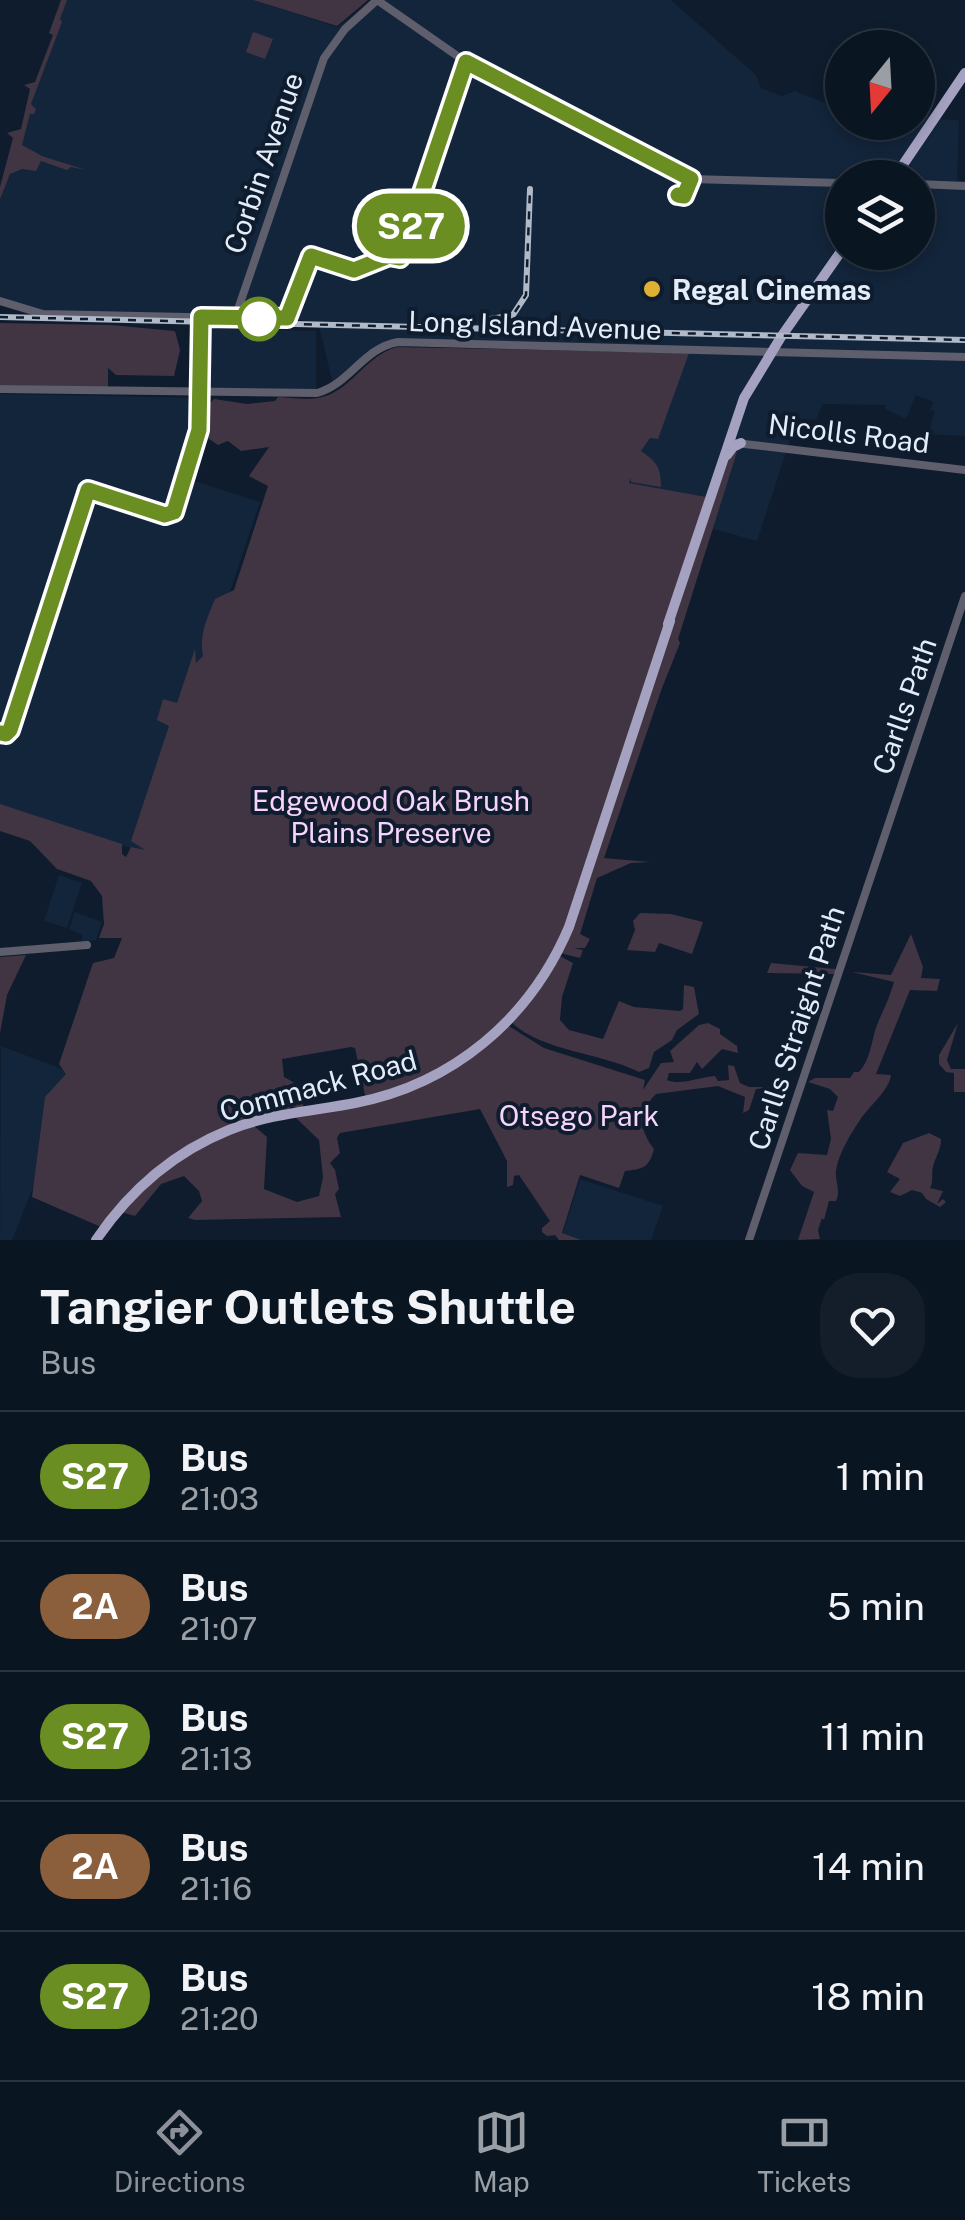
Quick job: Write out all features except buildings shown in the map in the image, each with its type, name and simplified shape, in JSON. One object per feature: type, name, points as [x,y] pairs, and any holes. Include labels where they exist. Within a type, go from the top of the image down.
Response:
[{"type":"main road","points":[[906,160],[965,73]]},
{"type":"main road","name":"Commack Road","points":[[96,1240],[146,1180],[210,1139],[246,1124],[397,1092],[443,1072],[480,1046],[528,1000],[569,928],[744,398],[828,270]]},
{"type":"main road","points":[[793,304],[798,306],[807,301]]},
{"type":"main road","points":[[723,459],[731,448],[742,443]]},
{"type":"street","points":[[377,0],[452,53],[499,80],[691,179],[825,183]]},
{"type":"street","name":"Corbin Avenue","points":[[203,317],[236,318],[324,58],[344,29],[377,0]]},
{"type":"street","points":[[394,0],[396,14]]},
{"type":"street","points":[[935,185],[965,186]]},
{"type":"street","points":[[0,301],[43,314],[203,317],[200,392]]},
{"type":"street","name":"Long Island Avenue","points":[[0,389],[317,393],[335,386],[375,349],[398,342],[965,357]]},
{"type":"street","name":"Nicolls Road","points":[[728,442],[965,470]]},
{"type":"street","name":"Carlls Path","points":[[885,830],[965,596]]},
{"type":"street","name":"Carlls Straight Path","points":[[749,1240],[885,830]]},
{"type":"street","points":[[0,952],[87,944]]},
{"type":"shaded area","points":[[66,0],[254,0],[337,27],[379,0],[671,0],[756,75],[761,88],[782,96],[795,91],[825,103],[825,140],[935,140],[935,119],[959,120],[957,180],[965,181],[965,436],[927,434],[935,412],[930,409],[933,402],[916,395],[906,419],[885,409],[886,405],[823,404],[816,420],[797,419],[757,541],[700,525],[708,497],[629,483],[636,458],[650,438],[688,353],[398,345],[376,353],[334,389],[319,326],[313,322],[287,318],[31,313],[0,303],[0,194]]},
{"type":"shaded area","points":[[208,328],[316,331],[316,390],[208,388],[203,439],[188,479],[260,502],[143,852],[0,807],[0,394],[205,398]]},
{"type":"shaded area","points":[[59,875],[82,883],[67,928],[44,921]]},
{"type":"shaded area","points":[[75,912],[102,922],[96,940],[81,942],[83,935],[69,929]]},
{"type":"shaded area","points":[[1,1046],[70,1072],[43,1162],[12,1240],[0,1240]]},
{"type":"shaded area","points":[[580,1179],[663,1206],[651,1240],[575,1240],[562,1236]]},
{"type":"green space","points":[[61,0],[67,0],[62,22],[31,104],[36,109],[30,114],[22,145],[86,170],[67,170],[41,161],[36,171],[22,169],[10,174],[0,199],[13,138],[7,133],[21,129],[30,89],[24,85],[35,82]]},
{"type":"green space","points":[[253,0],[368,0],[337,26]]},
{"type":"green space","points":[[253,32],[273,39],[265,59],[246,52]]},
{"type":"green space","points":[[0,323],[111,325],[175,331],[180,350],[174,376],[116,375],[108,368],[108,388],[0,385]]},
{"type":"green space","name":"Edgewood Oak Brush Plains Preserve","points":[[397,347],[689,353],[658,439],[650,438],[641,451],[657,466],[661,487],[631,482],[631,478],[629,483],[707,497],[732,452],[737,452],[678,639],[680,643],[604,858],[650,862],[631,863],[597,878],[580,934],[590,939],[585,948],[574,948],[583,950],[580,958],[558,955],[573,963],[562,997],[560,1020],[569,1030],[603,1039],[619,1001],[634,1007],[680,1011],[684,985],[694,987],[699,1014],[654,1052],[649,1068],[639,1072],[539,1040],[511,1022],[507,1025],[544,1048],[645,1080],[643,1090],[661,1063],[674,1062],[670,1051],[699,1025],[708,1023],[737,1046],[738,1053],[722,1049],[702,1069],[697,1062],[690,1073],[669,1073],[667,1080],[684,1082],[715,1076],[718,1081],[729,1080],[728,1065],[734,1066],[740,1083],[775,1087],[756,1089],[749,1110],[743,1113],[745,1097],[718,1086],[656,1094],[643,1115],[643,1129],[654,1149],[647,1164],[625,1171],[619,1188],[580,1175],[562,1233],[581,1240],[559,1240],[542,1232],[550,1221],[519,1175],[507,1187],[507,1161],[480,1109],[340,1133],[340,1153],[330,1163],[339,1189],[335,1194],[341,1217],[195,1220],[188,1218],[202,1201],[199,1191],[184,1176],[161,1184],[135,1216],[121,1212],[182,1159],[215,1140],[254,1126],[267,1137],[264,1189],[297,1202],[319,1196],[323,1177],[319,1140],[295,1117],[368,1095],[355,1048],[282,1059],[284,1077],[300,1088],[303,1107],[290,1107],[290,1112],[232,1127],[183,1149],[140,1181],[101,1227],[32,1197],[45,1097],[66,1074],[59,1064],[93,963],[114,958],[122,938],[99,938],[104,924],[102,896],[91,881],[57,869],[30,841],[0,831],[0,804],[122,844],[126,857],[131,847],[145,850],[131,841],[169,726],[157,720],[163,699],[177,703],[195,649],[196,663],[203,656],[203,634],[209,613],[215,599],[234,590],[268,486],[249,476],[269,447],[241,451],[228,441],[218,445],[208,438],[209,404],[214,399],[247,404],[275,401],[278,397],[326,396],[377,357]]},
{"type":"green space","points":[[640,913],[671,914],[703,922],[692,954],[659,943],[655,952],[627,950],[635,930],[633,921]]},
{"type":"green space","points":[[911,934],[923,967],[921,978],[940,979],[937,991],[910,990],[876,1074],[891,1075],[889,1081],[842,1151],[836,1171],[836,1201],[829,1201],[818,1230],[820,1239],[798,1240],[814,1192],[802,1186],[790,1170],[798,1153],[827,1155],[831,1139],[827,1110],[833,1111],[838,1097],[830,1089],[808,1082],[815,1078],[850,1078],[859,1072],[894,982],[852,972],[891,975]]},
{"type":"green space","points":[[26,955],[7,995],[0,1033],[0,957]]},
{"type":"green space","points":[[771,963],[837,970],[836,974],[767,973]]},
{"type":"green space","points":[[958,1023],[947,1060],[951,1069],[965,1069],[965,1092],[954,1092],[954,1073],[946,1072],[939,1064],[939,1055]]},
{"type":"green space","points":[[929,1133],[941,1139],[930,1188],[943,1191],[937,1204],[943,1199],[946,1202],[940,1207],[912,1190],[900,1196],[890,1192],[900,1179],[887,1172],[903,1143]]},
{"type":"railway","points":[[485,320],[513,315],[526,295],[530,189]]},
{"type":"railway","points":[[0,317],[965,340]]},
{"type":"bus line","name":"S27","points":[[0,733],[4,735],[10,730],[88,490],[165,515],[174,512],[199,430],[201,317],[287,318],[311,256],[354,270],[389,256],[400,258],[466,62],[691,179],[684,196],[678,195]]},
{"type":"place","name":"Regal Cinemas","points":[[652,289]]},
{"type":"park label","name":"Otsego Park","points":[[579,1115]]}]
